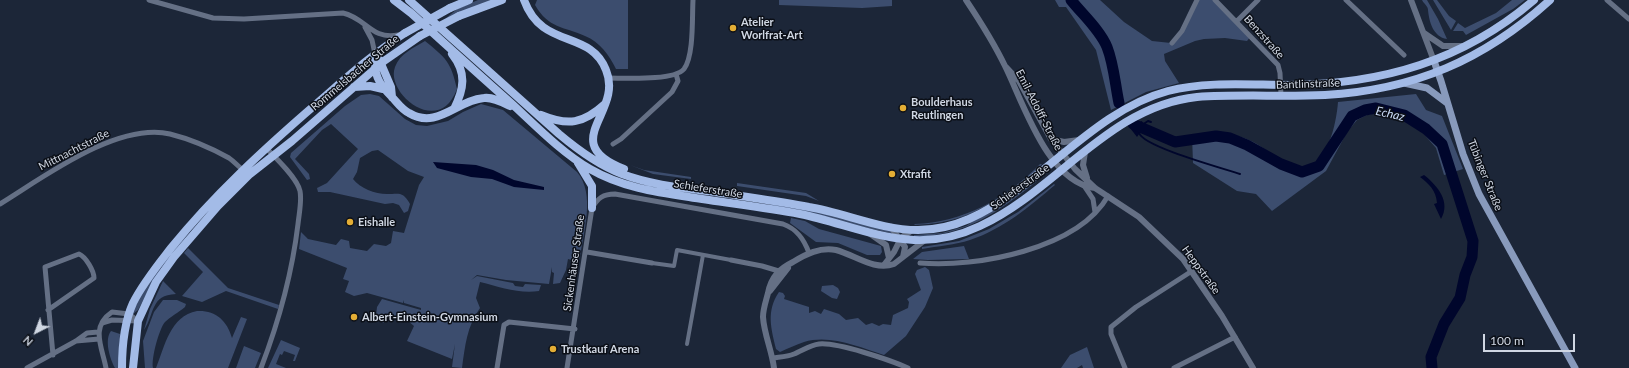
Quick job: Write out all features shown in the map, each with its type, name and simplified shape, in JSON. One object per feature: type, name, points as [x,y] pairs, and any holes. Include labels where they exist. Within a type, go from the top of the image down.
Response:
[{"type":"main road","name":"Schieferstraße","points":[[394,0],[438,37],[516,109],[573,158],[601,175],[632,186],[665,194],[794,213],[869,232],[901,238],[925,240],[943,238],[978,227],[1006,212],[1063,170]]},
{"type":"main road","name":"Schieferstraße","points":[[409,0],[569,143],[600,164],[622,174],[655,183],[795,204],[912,230],[930,230],[964,222],[997,204],[1054,161]]},
{"type":"main road","name":"Rommelsbacher Straße","points":[[122,368],[122,352],[128,318],[138,294],[159,263],[192,222],[266,148],[375,54],[403,34],[450,8],[469,0]]},
{"type":"main road","name":"Rommelsbacher Straße","points":[[133,368],[138,321],[144,304],[165,268],[218,206],[250,174],[274,156],[378,66],[420,36],[459,16],[502,0]]},
{"type":"main road","points":[[524,0],[534,19],[547,31],[584,45],[597,54],[604,65],[609,78],[609,90],[593,134],[594,149],[608,161],[644,175],[655,183]]},
{"type":"main road","name":"Bantlinstraße","points":[[1054,161],[1124,110],[1153,96],[1179,88],[1217,85],[1332,84],[1363,80],[1402,72],[1434,61],[1469,45],[1500,26],[1534,0]]},
{"type":"main road","name":"Bantlinstraße","points":[[1063,170],[1133,117],[1162,104],[1205,96],[1281,96],[1356,92],[1404,83],[1438,72],[1475,55],[1504,38],[1550,0]]},
{"type":"main road","points":[[438,37],[455,58],[463,76],[462,92],[454,109]]},
{"type":"main road","points":[[375,54],[378,66],[378,80],[383,89],[403,109],[420,118],[437,118],[454,109],[484,98],[495,100],[516,109]]},
{"type":"main road","name":"Tübinger Straße","points":[[1434,61],[1463,154],[1482,201],[1575,368]]},
{"type":"main road","points":[[378,66],[391,87],[392,97]]},
{"type":"main road","points":[[1202,80],[1217,85]]},
{"type":"main road","points":[[1404,83],[1427,88],[1448,103]]},
{"type":"main road","points":[[354,87],[370,86],[383,89]]},
{"type":"main road","points":[[535,113],[557,121],[568,122],[586,118],[605,104]]},
{"type":"main road","points":[[573,158],[586,174],[592,186],[592,208]]},
{"type":"main road","points":[[1036,176],[1042,185]]},
{"type":"street","points":[[149,0],[213,18],[244,19],[336,13],[349,14],[380,35],[403,34]]},
{"type":"street","points":[[609,78],[676,74],[683,70],[689,58],[692,0]]},
{"type":"street","name":"Emil-Adolff-Straße","points":[[966,0],[1006,67],[1013,86],[1054,161]]},
{"type":"street","points":[[1172,43],[1182,31],[1197,0]]},
{"type":"street","name":"Benzstraße","points":[[1215,0],[1278,65],[1281,96]]},
{"type":"street","points":[[1237,21],[1258,0]]},
{"type":"street","points":[[1346,0],[1404,55]]},
{"type":"street","name":"Tübinger Straße","points":[[1411,0],[1434,61]]},
{"type":"street","points":[[1607,0],[1629,19]]},
{"type":"street","points":[[362,23],[372,40],[375,54]]},
{"type":"street","points":[[1423,32],[1443,46],[1450,47],[1469,45]]},
{"type":"street","name":"Emil-Adolff-Straße","points":[[1006,67],[1019,81],[1062,155]]},
{"type":"street","points":[[613,144],[626,135],[672,92],[678,81],[676,74]]},
{"type":"street","name":"Mittnachtstraße","points":[[0,204],[44,176],[106,143],[133,134],[170,134],[191,141],[229,158],[250,174]]},
{"type":"street","points":[[1044,145],[1050,142],[1051,138],[1064,142],[1083,139]]},
{"type":"street","points":[[261,368],[286,295],[293,260],[299,214],[300,191],[295,181],[266,148]]},
{"type":"street","points":[[1085,152],[1083,170],[1093,199],[1095,212]]},
{"type":"street","points":[[1062,155],[1087,184]]},
{"type":"street","points":[[1054,161],[1063,170],[1087,184]]},
{"type":"street","name":"Heppstraße","points":[[1087,184],[1130,210],[1179,254],[1192,271],[1254,368]]},
{"type":"street","name":"Sickenhäuser Straße","points":[[567,368],[575,329],[592,208],[600,198],[609,194],[615,194],[690,209],[776,222],[795,230],[803,239],[809,253]]},
{"type":"street","points":[[920,263],[974,262],[1018,253],[1079,226],[1095,212],[1108,196]]},
{"type":"street","points":[[890,226],[901,238],[904,247],[902,256]]},
{"type":"street","points":[[884,265],[894,252],[901,238],[912,230]]},
{"type":"street","points":[[869,232],[886,245],[889,258]]},
{"type":"street","points":[[774,368],[764,320],[764,309],[768,293],[781,272],[793,262],[809,253],[820,250],[836,250],[873,264],[894,264],[902,256],[925,240]]},
{"type":"street","points":[[586,252],[674,266],[677,250],[731,260],[781,272]]},
{"type":"street","points":[[48,310],[94,278],[94,274],[83,256],[78,254],[45,267],[48,310],[53,355]]},
{"type":"street","points":[[687,344],[703,255]]},
{"type":"street","points":[[1125,368],[1111,334],[1111,327],[1136,307],[1192,271]]},
{"type":"street","points":[[106,368],[98,332],[101,324],[112,312],[138,321]]},
{"type":"street","points":[[101,324],[112,320],[128,318],[138,321]]},
{"type":"street","points":[[497,368],[504,325],[509,322],[575,329]]},
{"type":"street","points":[[27,368],[76,342],[87,333],[98,332]]},
{"type":"street","points":[[1174,368],[1235,337]]},
{"type":"street","points":[[76,342],[99,339]]},
{"type":"street","points":[[772,358],[793,354],[808,347],[820,344],[832,345],[878,357],[908,368]]},
{"type":"shaded area","points":[[478,0],[493,0],[445,19],[457,9]]},
{"type":"shaded area","points":[[537,0],[628,0],[628,69],[616,69],[600,45],[590,39],[551,23],[540,13],[535,5]]},
{"type":"shaded area","points":[[779,0],[892,0],[892,6],[862,8],[779,5]]},
{"type":"shaded area","points":[[1055,0],[1100,0],[1124,22],[1152,41],[1171,43],[1177,37],[1197,0],[1215,0],[1251,36],[1247,41],[1225,38],[1204,39],[1195,41],[1164,54],[1165,61],[1179,83],[1146,92],[1111,110],[1096,50],[1066,7],[1059,7]]},
{"type":"shaded area","points":[[1422,0],[1427,0],[1447,39],[1442,38],[1435,32],[1429,19],[1427,7]]},
{"type":"shaded area","points":[[1433,0],[1437,0],[1449,16],[1456,21],[1451,30]]},
{"type":"shaded area","points":[[1512,0],[1525,0],[1513,9],[1466,35],[1463,31],[1453,31],[1458,23],[1465,28],[1496,13]]},
{"type":"shaded area","points":[[425,41],[447,61],[457,89],[449,103],[438,110],[427,110],[416,106],[405,98],[398,88],[394,77],[395,67],[400,58],[408,51]]},
{"type":"shaded area","points":[[370,94],[379,96],[405,119],[416,125],[427,126],[448,121],[481,104],[503,110],[577,172],[583,181],[586,191],[587,214],[580,258],[575,261],[568,259],[566,270],[560,283],[553,284],[554,273],[552,272],[552,267],[549,284],[506,280],[477,275],[471,280],[477,276],[513,283],[515,286],[523,287],[525,284],[541,285],[539,291],[524,292],[480,282],[476,298],[480,308],[469,329],[462,368],[452,367],[455,344],[452,359],[407,341],[414,326],[408,321],[390,317],[383,323],[376,316],[377,307],[382,299],[421,310],[421,308],[404,303],[404,300],[403,303],[367,293],[354,296],[345,292],[349,281],[343,279],[347,268],[299,249],[301,232],[308,239],[336,245],[341,239],[349,241],[350,248],[367,251],[374,244],[386,246],[391,243],[393,231],[404,233],[419,185],[424,177],[408,171],[378,150],[372,151],[360,158],[357,172],[353,179],[364,188],[373,192],[403,195],[410,204],[408,211],[404,213],[399,205],[393,203],[385,204],[330,192],[318,192],[317,188],[327,183],[358,149],[331,124],[322,130],[295,159],[309,174],[310,179],[307,180],[290,157],[291,153],[345,106],[361,95]]},
{"type":"shaded area","points":[[1416,94],[1426,110],[1442,116],[1463,169],[1444,175],[1436,148],[1423,133],[1401,119],[1376,113],[1367,115],[1357,120],[1347,132],[1326,171],[1272,211],[1256,194],[1237,191],[1193,163],[1192,135],[1221,134],[1245,138],[1286,163],[1299,168],[1310,166],[1319,160],[1326,150],[1331,138],[1338,102]]},
{"type":"shaded area","points":[[1142,121],[1144,127],[1137,137],[1130,128]]},
{"type":"shaded area","points":[[433,162],[476,165],[493,170],[514,180],[544,187],[544,190],[514,187],[492,179],[471,177],[437,168]]},
{"type":"shaded area","points":[[1040,164],[1042,164],[1030,176],[1006,193]]},
{"type":"shaded area","points":[[630,165],[644,170],[691,177],[691,179],[653,174]]},
{"type":"shaded area","points":[[1424,175],[1434,184],[1442,195],[1445,206],[1441,219],[1434,204],[1437,203],[1434,191],[1420,177]]},
{"type":"shaded area","points":[[1035,180],[1036,182],[1008,203],[966,227],[950,232],[914,237],[914,235],[942,233],[966,226]]},
{"type":"shaded area","points":[[737,183],[806,193],[819,201],[806,196],[737,186]]},
{"type":"shaded area","points":[[1054,184],[1055,185],[1015,217],[994,230],[964,242],[922,249],[922,247],[959,241],[989,229],[1018,212]]},
{"type":"shaded area","points":[[997,199],[973,212],[952,220],[914,225],[949,219],[966,214]]},
{"type":"shaded area","points":[[771,204],[816,211],[892,230],[894,234],[771,206]]},
{"type":"shaded area","points":[[201,218],[161,268],[138,310],[133,314],[142,293],[161,264]]},
{"type":"shaded area","points":[[791,218],[805,221],[819,229],[881,246],[882,252],[880,255],[867,255],[838,243],[816,242],[790,223]]},
{"type":"shaded area","points":[[964,246],[969,259],[913,259],[922,252]]},
{"type":"shaded area","points":[[188,248],[228,288],[279,305],[278,309],[226,291],[202,302],[182,296],[203,272],[184,253]]},
{"type":"shaded area","points":[[925,267],[929,270],[933,288],[925,307],[906,336],[884,355],[855,345],[834,340],[814,340],[804,342],[780,352],[776,349],[771,327],[771,313],[772,306],[779,292],[783,293],[785,296],[784,299],[809,307],[809,313],[815,311],[821,314],[824,309],[839,314],[846,320],[858,318],[866,325],[872,323],[879,326],[883,324],[891,325],[893,315],[908,308],[909,302],[907,299],[921,290],[915,274],[917,270]]},
{"type":"shaded area","points":[[163,281],[176,294],[168,295],[157,302],[144,330],[150,309]]},
{"type":"shaded area","points":[[833,285],[838,288],[840,292],[837,299],[832,298],[821,291],[822,286]]},
{"type":"shaded area","points":[[163,300],[177,300],[186,304],[185,307],[165,322],[158,337],[154,351],[153,368],[145,368],[143,341],[154,312]]},
{"type":"shaded area","points":[[197,311],[209,312],[219,317],[227,326],[232,338],[241,317],[247,319],[228,368],[156,368],[166,342],[175,325],[180,319]]},
{"type":"shaded area","points":[[111,331],[120,334],[118,368],[115,368],[108,350],[108,339]]},
{"type":"shaded area","points":[[281,340],[300,348],[295,361],[293,361],[295,355],[284,351],[282,355],[280,354],[276,364],[286,368],[268,368]]},
{"type":"shaded area","points":[[244,346],[261,353],[255,368],[236,368]]},
{"type":"shaded area","points":[[1087,347],[1094,368],[1083,368],[1082,365],[1077,368],[1061,368],[1070,355]]},
{"type":"waterway","name":"Echaz","points":[[1071,0],[1096,29],[1107,47],[1113,68],[1119,103]]},
{"type":"waterway","name":"Echaz","points":[[1133,124],[1175,142],[1216,136],[1230,138],[1247,145],[1281,164],[1302,172],[1319,166],[1352,116],[1365,110],[1376,108],[1404,115],[1426,129],[1442,144],[1473,241],[1472,257],[1465,275],[1460,298],[1444,324],[1431,357],[1432,368]]},
{"type":"waterway","points":[[1142,125],[1148,121],[1151,122]]},
{"type":"waterway","points":[[1139,133],[1144,139],[1168,151],[1240,174]]},
{"type":"place","name":"Atelier Worlfrat-Art","points":[[733,28]]},
{"type":"place","name":"Boulderhaus Reutlingen","points":[[903,108]]},
{"type":"place","name":"Xtrafit","points":[[892,174]]},
{"type":"place","name":"Eishalle","points":[[350,222]]},
{"type":"place","name":"Albert-Einstein-Gymnasium","points":[[354,317]]},
{"type":"place","name":"Trustkauf Arena","points":[[553,349]]}]
